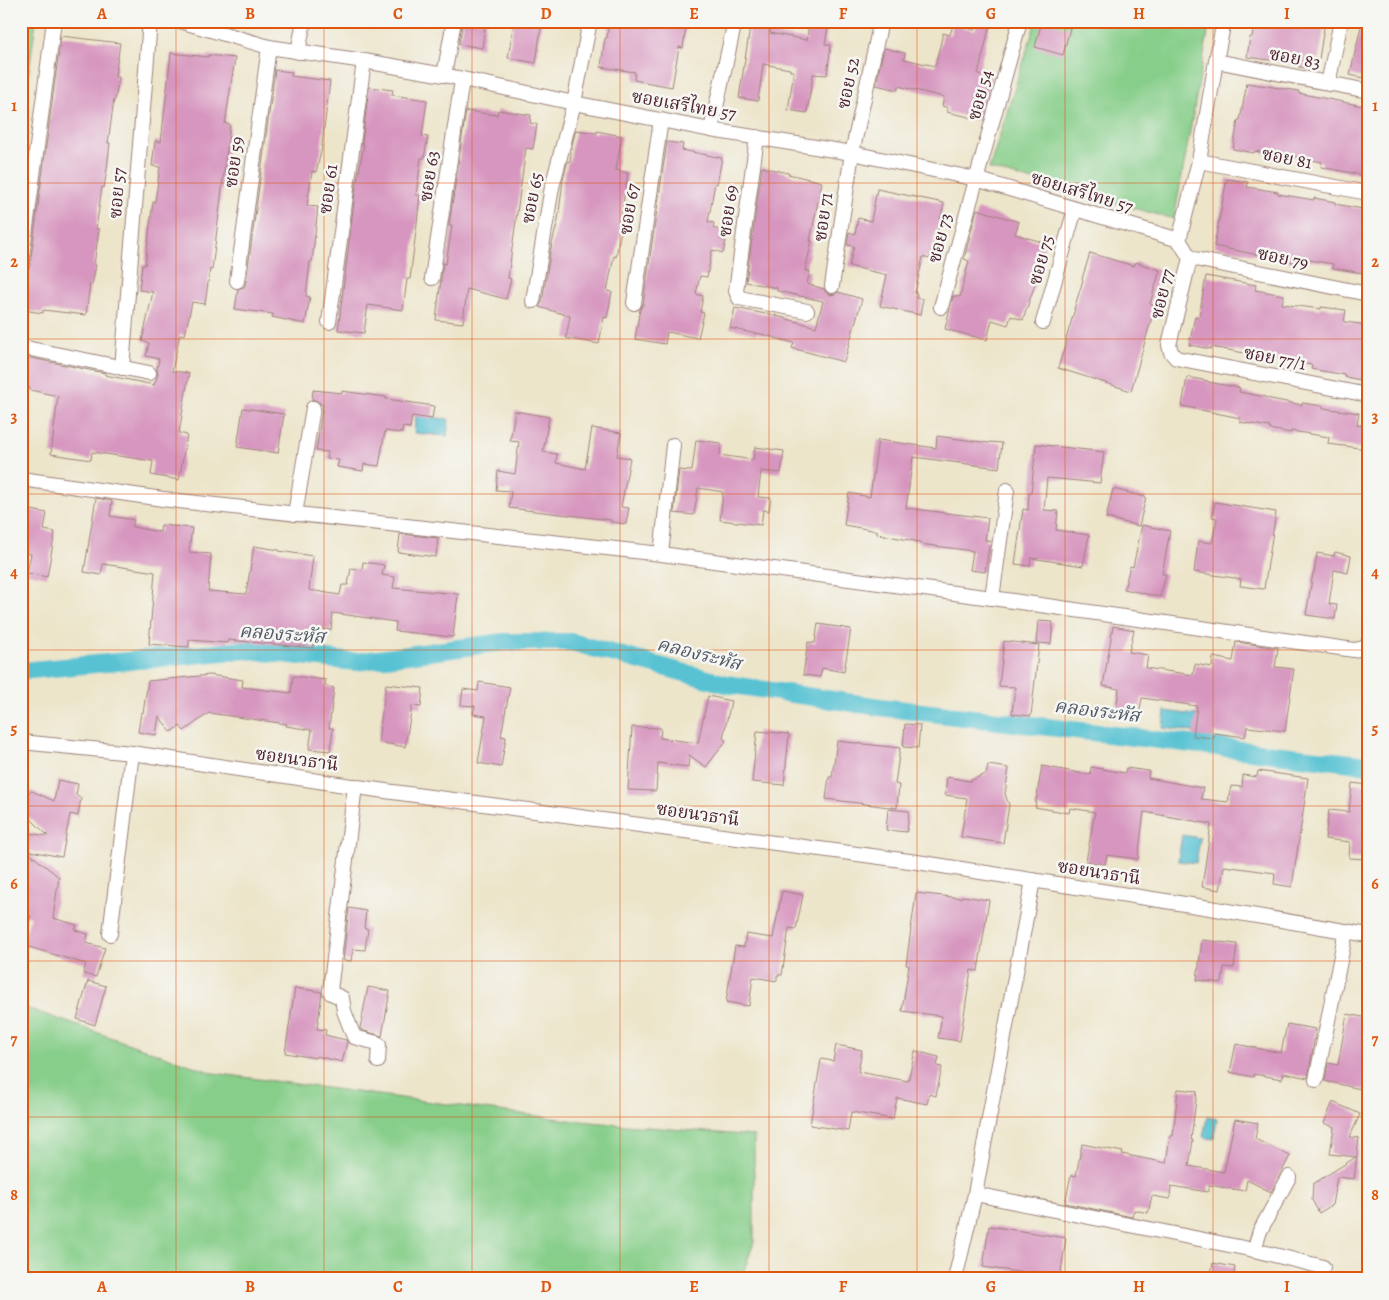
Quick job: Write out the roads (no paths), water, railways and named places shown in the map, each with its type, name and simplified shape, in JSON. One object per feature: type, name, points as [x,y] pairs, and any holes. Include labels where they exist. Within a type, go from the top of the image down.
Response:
[{"type":"street","points":[[21,264],[25,213],[54,21]]},
{"type":"street","name":"ซอย 57","points":[[122,368],[150,21]]},
{"type":"street","name":"ซอยเสรีไทย 57","points":[[180,21],[269,47],[444,75],[711,130],[852,153],[976,179],[1179,240]]},
{"type":"street","points":[[298,52],[304,21]]},
{"type":"street","points":[[444,75],[454,21]]},
{"type":"street","name":"ซอย 65","points":[[533,302],[552,187],[574,103],[590,21]]},
{"type":"street","points":[[711,130],[735,21]]},
{"type":"street","name":"ซอย 52","points":[[852,153],[880,21]]},
{"type":"street","name":"ซอย 54","points":[[976,179],[1020,21]]},
{"type":"street","points":[[1179,240],[1199,160],[1224,21]]},
{"type":"street","points":[[1328,84],[1342,21]]},
{"type":"street","name":"ซอย 59","points":[[237,281],[269,47]]},
{"type":"street","name":"ซอย 61","points":[[329,322],[364,61]]},
{"type":"street","name":"ซอย 83","points":[[1216,61],[1368,92]]},
{"type":"street","name":"ซอย 63","points":[[432,278],[462,80]]},
{"type":"street","name":"ซอย 67","points":[[634,303],[662,120]]},
{"type":"street","name":"ซอย 69","points":[[758,137],[736,291],[739,298],[807,311]]},
{"type":"street","name":"ซอย 71","points":[[832,286],[852,153]]},
{"type":"street","name":"ซอย 81","points":[[1199,160],[1368,193]]},
{"type":"street","name":"ซอย 73","points":[[941,307],[976,179]]},
{"type":"street","name":"ซอย 75","points":[[1043,322],[1075,209]]},
{"type":"street","name":"ซอย 77","points":[[1176,358],[1171,352],[1169,345],[1190,258],[1179,240]]},
{"type":"street","name":"ซอย 79","points":[[1190,258],[1368,294]]},
{"type":"street","points":[[21,347],[149,373]]},
{"type":"street","name":"ซอย 77/1","points":[[1176,358],[1368,395]]},
{"type":"street","points":[[295,514],[313,408]]},
{"type":"street","points":[[660,554],[673,445]]},
{"type":"street","points":[[21,479],[170,500],[660,554],[992,598],[1354,650],[1364,648],[1368,644]]},
{"type":"street","points":[[992,598],[1007,490]]},
{"type":"street","name":"ซอยนวธานี","points":[[21,742],[132,753],[354,786],[897,859],[1368,935]]},
{"type":"street","points":[[110,934],[132,753]]},
{"type":"street","points":[[354,786],[330,991],[342,998],[344,1011],[354,1038],[379,1045],[378,1061]]},
{"type":"street","points":[[955,1279],[975,1194],[1033,880]]},
{"type":"street","points":[[1316,1080],[1346,931]]},
{"type":"street","points":[[1254,1250],[1260,1231],[1289,1177]]},
{"type":"street","points":[[975,1194],[1254,1250],[1323,1267]]},
{"type":"water","points":[[416,416],[449,419],[447,436],[414,433]]},
{"type":"water","points":[[1165,711],[1202,716],[1200,733],[1163,728]]},
{"type":"water","points":[[1182,835],[1200,838],[1196,863],[1178,861]]},
{"type":"water","points":[[1207,1117],[1217,1119],[1214,1139],[1203,1137]]},
{"type":"waterway","name":"คลองระหัส","points":[[21,671],[245,650],[356,662],[503,642],[571,642],[726,684],[880,707],[1368,765]]}]
